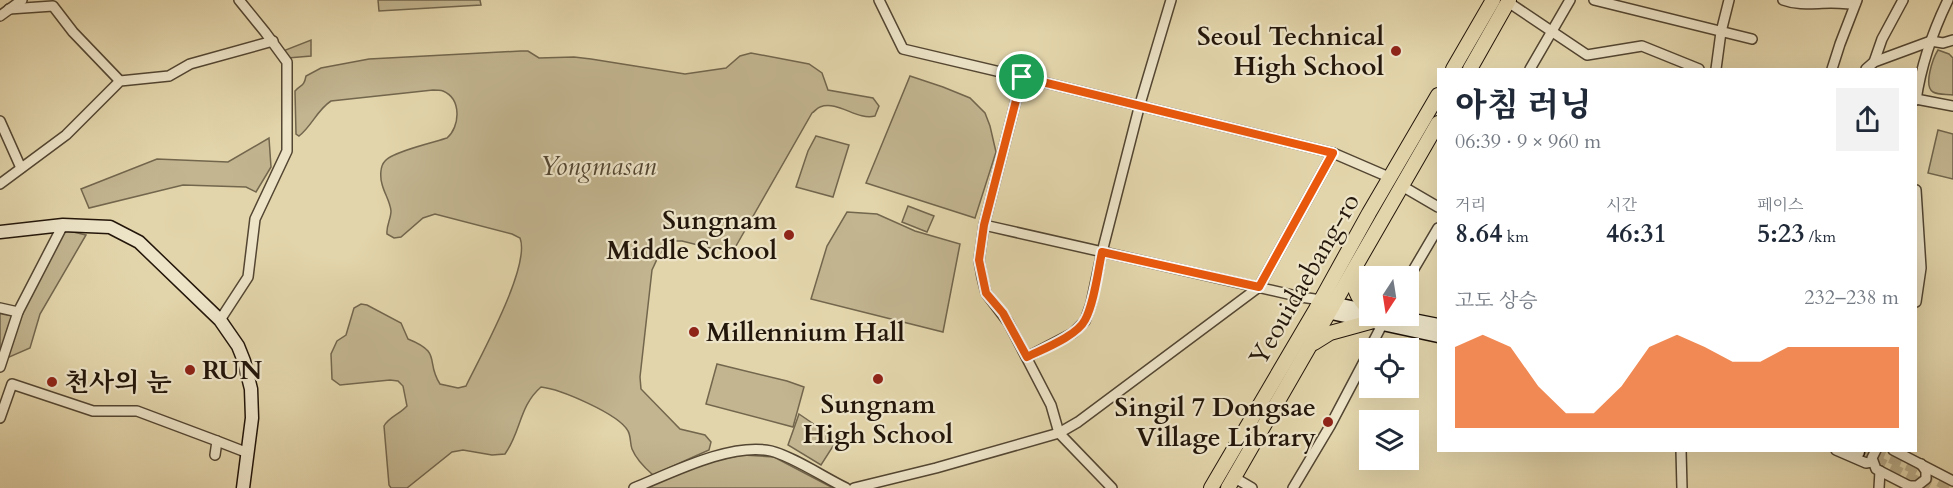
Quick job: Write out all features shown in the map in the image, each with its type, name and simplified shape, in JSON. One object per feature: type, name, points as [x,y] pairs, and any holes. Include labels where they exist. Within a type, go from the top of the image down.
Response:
[{"type":"main road","points":[[1454,68],[1493,0]]},
{"type":"main road","points":[[1471,68],[1508,1]]},
{"type":"main road","name":"Yeouidaebang-ro","points":[[1211,488],[1325,306],[1396,182],[1437,97]]},
{"type":"main road","name":"Yeouidaebang-ro","points":[[1396,182],[1437,124]]},
{"type":"main road","points":[[1232,483],[1312,344],[1325,306],[1356,265],[1396,182]]},
{"type":"main road","points":[[1356,265],[1353,284],[1359,296]]},
{"type":"main road","points":[[1312,344],[1330,333],[1359,323]]},
{"type":"street","points":[[0,16],[22,0]]},
{"type":"street","points":[[219,320],[248,277],[255,219],[287,151],[287,62],[238,0]]},
{"type":"street","points":[[879,0],[903,49],[1140,104],[1333,153],[1396,182],[1437,206]]},
{"type":"street","points":[[1027,357],[1073,333],[1085,321],[1140,104],[1171,0]]},
{"type":"street","points":[[1531,68],[1570,0]]},
{"type":"street","points":[[1594,0],[1752,39]]},
{"type":"street","points":[[1716,68],[1721,32],[1729,0]]},
{"type":"street","points":[[1783,0],[1792,3],[1798,1],[1809,5],[1856,2],[1832,68]]},
{"type":"street","points":[[1874,62],[1882,39],[1903,0]]},
{"type":"street","points":[[1917,96],[1931,41],[1948,0]]},
{"type":"street","points":[[1508,1],[1587,55],[1642,46],[1697,68]]},
{"type":"street","points":[[9,9],[53,6],[79,38],[120,81]]},
{"type":"street","points":[[1867,68],[1874,62],[1931,41],[1943,43],[1953,40]]},
{"type":"street","points":[[0,184],[66,135],[120,81],[169,76],[190,64],[273,42]]},
{"type":"street","points":[[1022,77],[984,225],[979,260],[986,293],[1003,313],[1027,357],[1051,405],[1059,433],[1112,488]]},
{"type":"street","points":[[1917,100],[1953,106]]},
{"type":"street","points":[[0,122],[21,168]]},
{"type":"street","points":[[854,488],[936,468],[1059,433],[1097,408],[1259,287],[1333,153]]},
{"type":"street","points":[[1917,206],[1921,268],[1917,295]]},
{"type":"street","points":[[0,367],[18,312],[63,225]]},
{"type":"street","points":[[0,232],[63,225],[110,228],[139,242],[219,320],[238,346],[249,375],[253,403],[243,488]]},
{"type":"street","points":[[984,225],[1259,287],[1301,297],[1325,306],[1359,312]]},
{"type":"street","points":[[1416,266],[1437,230]]},
{"type":"street","points":[[0,308],[18,312]]},
{"type":"street","points":[[1419,322],[1437,325]]},
{"type":"street","points":[[1408,326],[1437,336]]},
{"type":"street","points":[[1293,488],[1330,426],[1359,370]]},
{"type":"street","points":[[0,418],[12,384],[93,411],[137,411],[248,453]]},
{"type":"street","points":[[215,455],[217,441]]},
{"type":"street","points":[[634,488],[708,459],[749,449],[771,451],[783,455],[846,488]]},
{"type":"street","points":[[1681,452],[1682,488]]},
{"type":"street","points":[[1841,452],[1866,463],[1872,462]]},
{"type":"street","points":[[1874,452],[1872,462],[1876,469],[1910,487],[1917,486],[1926,479],[1924,468],[1918,463]]},
{"type":"street","points":[[1897,452],[1953,481]]},
{"type":"street","points":[[1879,488],[1880,471]]},
{"type":"street","points":[[1232,483],[1252,488]]},
{"type":"green space","points":[[378,0],[480,0],[481,5],[379,11]]},
{"type":"green space","points":[[311,40],[311,56],[288,58],[283,51]]},
{"type":"green space","points":[[1938,50],[1953,58],[1953,95],[1937,94],[1930,89],[1930,72]]},
{"type":"green space","name":"Yongmasan","points":[[528,51],[539,58],[574,57],[685,74],[726,68],[740,56],[751,53],[809,64],[822,73],[828,90],[873,98],[879,106],[875,116],[868,117],[834,106],[819,107],[812,113],[736,246],[726,252],[682,241],[671,241],[659,255],[652,270],[640,377],[641,389],[680,429],[705,435],[711,442],[709,450],[653,475],[636,456],[631,447],[629,433],[622,424],[588,403],[541,387],[528,402],[505,454],[492,455],[463,450],[452,452],[407,488],[391,488],[384,426],[407,406],[403,386],[398,381],[390,380],[340,385],[332,379],[331,354],[337,341],[346,335],[354,308],[361,304],[367,305],[401,323],[408,339],[430,353],[440,384],[458,388],[466,386],[511,289],[518,269],[521,251],[520,238],[435,214],[423,218],[401,237],[394,238],[387,234],[391,211],[381,181],[382,166],[385,161],[396,154],[447,138],[455,127],[457,113],[453,100],[443,91],[433,90],[331,101],[299,136],[296,134],[295,91],[303,84],[306,76],[321,68],[369,59]]},
{"type":"green space","points":[[910,76],[970,98],[985,113],[996,152],[975,218],[866,183]]},
{"type":"green space","points":[[1938,130],[1953,134],[1953,179],[1928,173]]},
{"type":"green space","points":[[816,136],[849,145],[833,197],[796,187],[808,151]]},
{"type":"green space","points":[[269,138],[271,167],[256,192],[246,187],[183,185],[89,208],[81,189],[157,159],[228,162]]},
{"type":"green space","points":[[908,206],[934,216],[927,232],[902,222]]},
{"type":"green space","points":[[847,212],[877,214],[915,231],[960,244],[943,332],[811,299],[827,246]]},
{"type":"green space","points":[[65,230],[86,235],[40,314],[30,348],[0,361],[0,313],[18,317]]},
{"type":"green space","points":[[717,364],[804,387],[793,427],[706,404]]},
{"type":"green space","points":[[799,414],[837,440],[821,465],[788,445]]},
{"type":"green space","points":[[743,455],[774,457],[833,488],[644,488],[707,462]]},
{"type":"tunnel","points":[[1858,452],[1929,488]]},
{"type":"tunnel","points":[[1879,452],[1953,488]]},
{"type":"place","name":"Seoul Technical High School","points":[[1396,51]]},
{"type":"place","name":"Sungnam Middle School","points":[[789,235]]},
{"type":"place","name":"Millennium Hall","points":[[694,332]]},
{"type":"place","name":"RUN","points":[[190,370]]},
{"type":"place","name":"Sungnam High School","points":[[878,379]]},
{"type":"place","name":"천사의 눈","points":[[52,382]]},
{"type":"place","name":"Singil 7 Dongsae Village Library","points":[[1328,422]]},
{"type":"route","points":[[1022,77],[1333,153],[1259,287],[1102,252],[1085,321],[1073,333],[1027,357],[1003,313],[986,293],[979,260],[984,225],[1022,77]]}]
